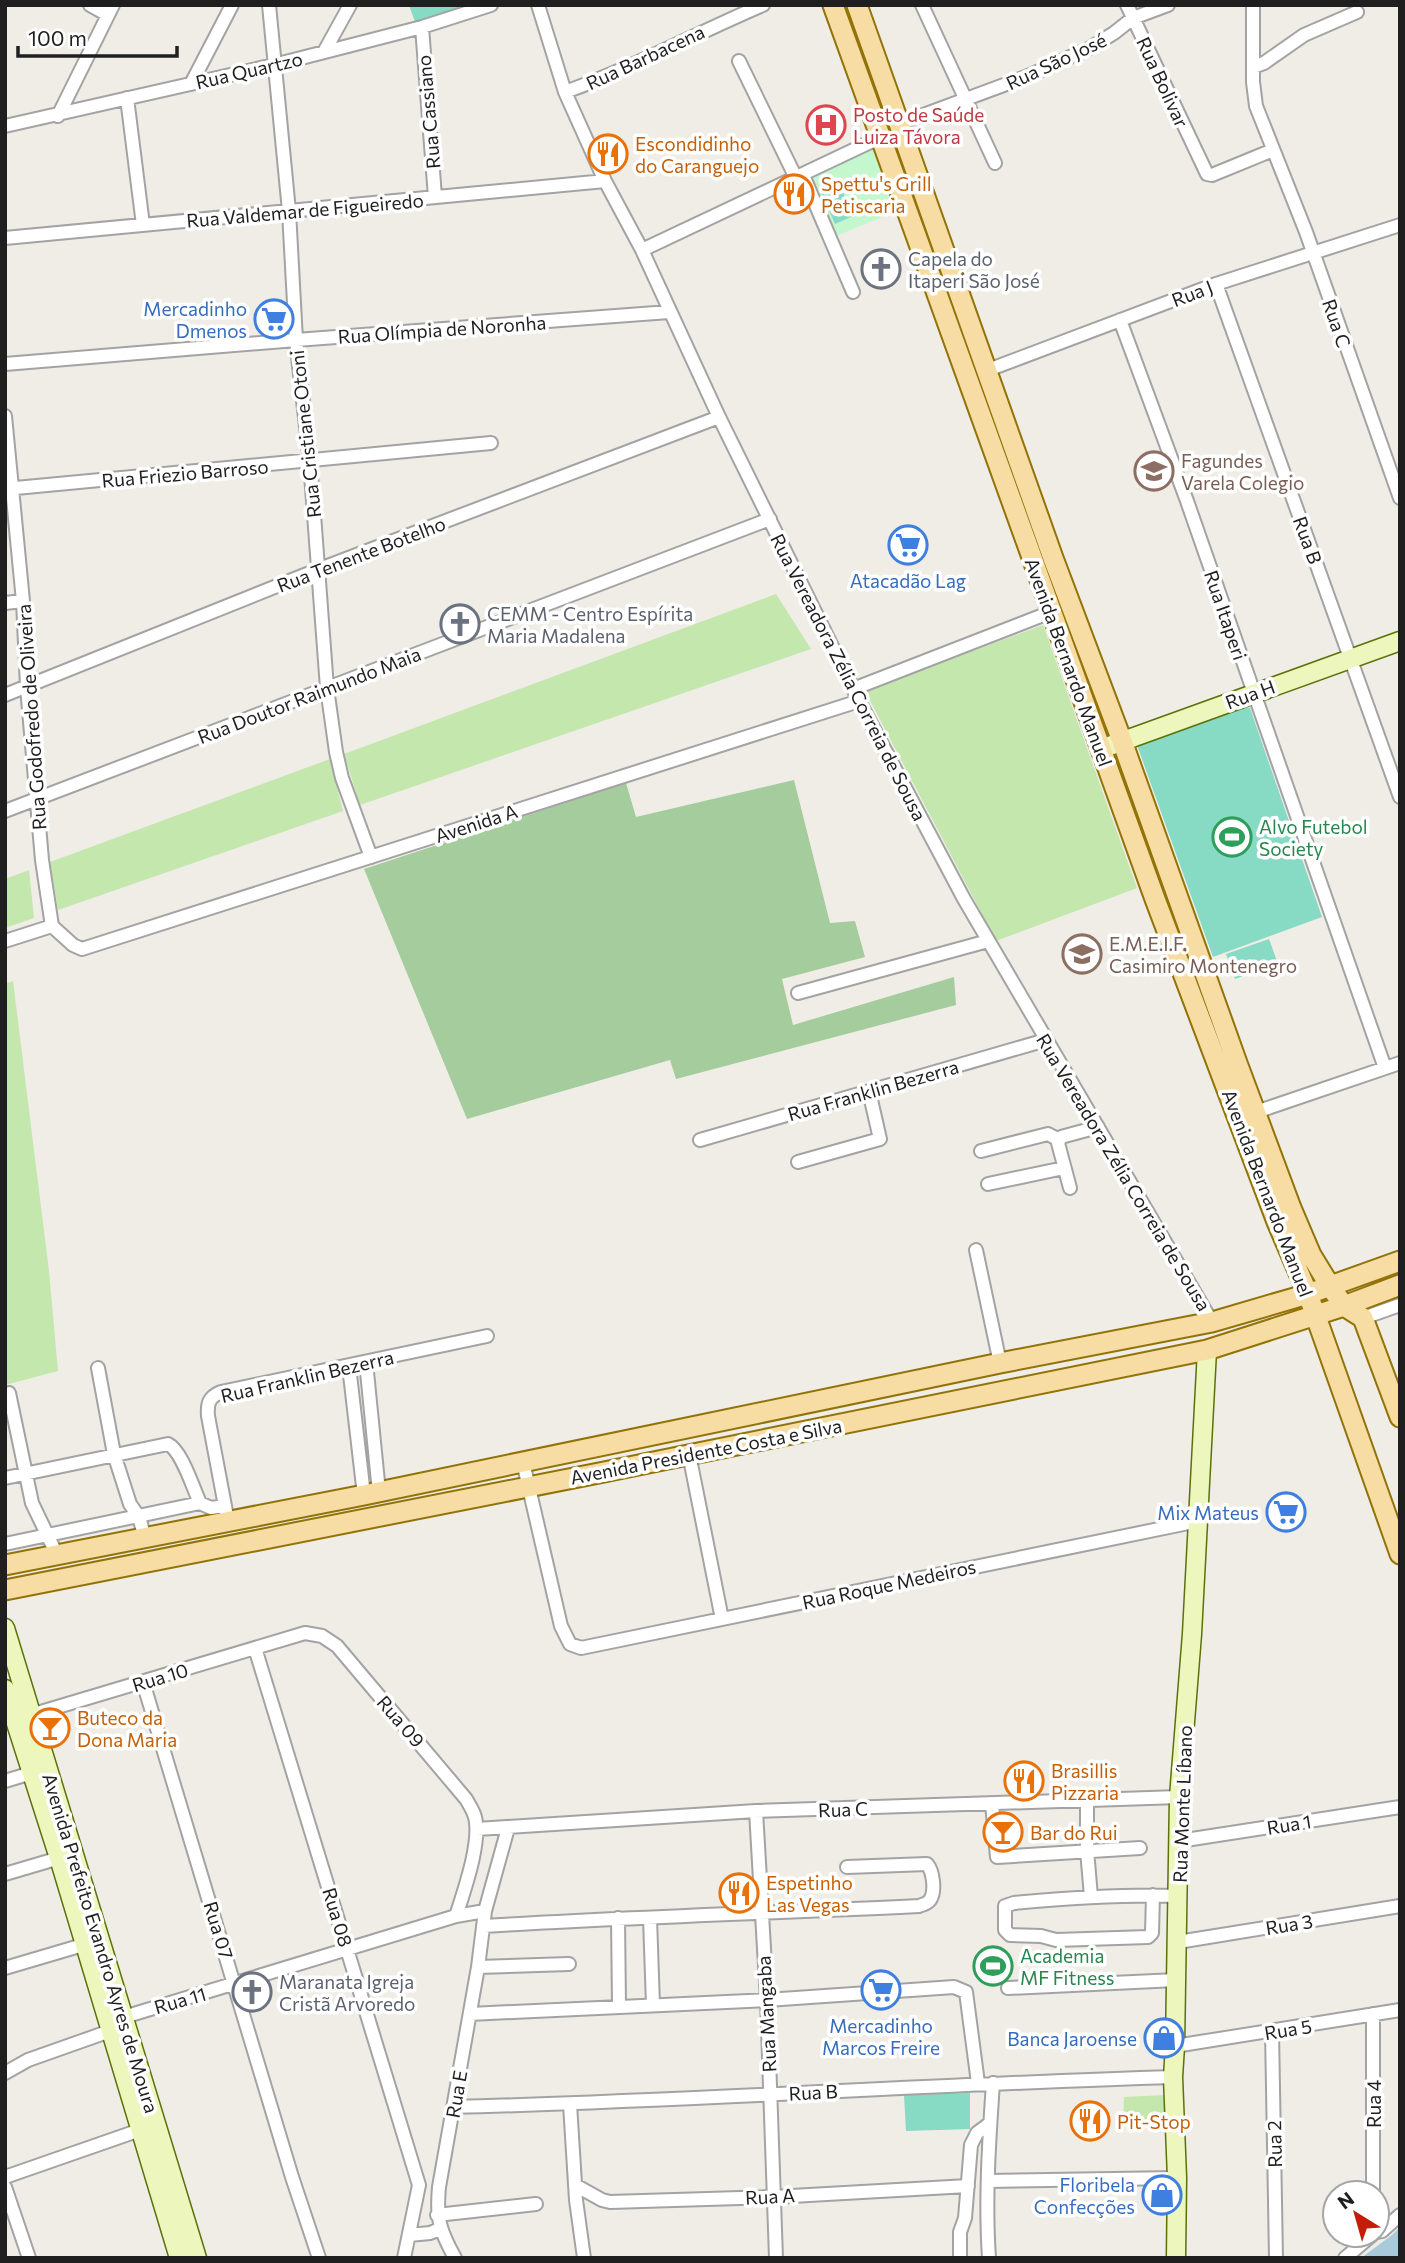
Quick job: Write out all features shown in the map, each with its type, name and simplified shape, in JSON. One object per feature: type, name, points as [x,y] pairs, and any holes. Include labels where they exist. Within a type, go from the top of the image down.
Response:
[{"type":"main road","name":"Avenida Bernardo Manuel","points":[[834,5],[1101,749],[1277,1222],[1308,1294],[1400,1554]]},
{"type":"main road","name":"Avenida Bernardo Manuel","points":[[857,5],[1228,1040],[1311,1255],[1344,1306]]},
{"type":"main road","points":[[918,239],[939,231]]},
{"type":"main road","points":[[925,260],[946,251]]},
{"type":"main road","name":"Avenida Presidente Costa e Silva","points":[[5,1565],[150,1537],[227,1514],[372,1493],[1000,1363],[1212,1322],[1308,1294],[1400,1261]]},
{"type":"main road","name":"Avenida Presidente Costa e Silva","points":[[5,1590],[1207,1350],[1400,1285]]},
{"type":"main road","points":[[1344,1306],[1363,1318],[1400,1417]]},
{"type":"main road","points":[[1115,1368],[1105,1363],[1103,1352],[1109,1345],[1122,1339]]},
{"type":"main road","points":[[1057,1380],[1083,1363],[1085,1358],[1082,1354],[1069,1350]]},
{"type":"main road","points":[[808,1403],[814,1429]]},
{"type":"main road","points":[[150,1537],[157,1557],[161,1559]]},
{"type":"main road","points":[[121,1543],[128,1549],[130,1558],[124,1567]]},
{"type":"street","points":[[58,116],[110,10],[90,5]]},
{"type":"street","points":[[191,84],[232,5]]},
{"type":"street","name":"Rua Cristiane Otoni","points":[[269,5],[289,211],[296,340],[310,461],[327,688],[339,765],[370,857]]},
{"type":"street","points":[[324,52],[350,5]]},
{"type":"street","name":"Rua Quartzo","points":[[5,127],[274,65],[422,27],[491,5]]},
{"type":"street","name":"Rua Vereadora Zélia Correia de Sousa","points":[[538,5],[565,93],[605,181],[642,250],[719,417],[856,695],[988,941],[1212,1322]]},
{"type":"street","name":"Rua Barbacena","points":[[565,93],[764,5]]},
{"type":"street","points":[[922,5],[996,163]]},
{"type":"street","name":"Rua Bolivar","points":[[1126,5],[1207,174],[1212,175],[1273,149]]},
{"type":"street","name":"Rua São José","points":[[899,124],[1028,76],[1090,48],[1133,18],[1168,5]]},
{"type":"street","name":"Rua C","points":[[1253,5],[1252,67],[1256,106],[1313,252],[1400,498]]},
{"type":"street","points":[[1252,67],[1264,63],[1304,35],[1357,12]]},
{"type":"street","name":"Rua Cassiano","points":[[422,27],[435,197]]},
{"type":"street","points":[[739,61],[799,176],[853,292]]},
{"type":"street","points":[[127,98],[143,225]]},
{"type":"street","points":[[642,250],[881,136]]},
{"type":"street","name":"Rua Valdemar de Figueiredo","points":[[5,238],[605,181]]},
{"type":"street","name":"Rua J","points":[[988,370],[1216,284],[1400,225]]},
{"type":"street","name":"Rua B","points":[[1216,284],[1400,797]]},
{"type":"street","name":"Rua Olímpia de Noronha","points":[[5,364],[669,312]]},
{"type":"street","name":"Rua Itaperi","points":[[1120,320],[1187,501],[1385,1068]]},
{"type":"street","name":"Rua Godofredo de Oliveira","points":[[5,416],[8,489],[23,601],[27,687],[42,860],[52,926]]},
{"type":"street","name":"Rua Tenente Botelho","points":[[5,695],[317,570],[719,417]]},
{"type":"street","name":"Rua Friezio Barroso","points":[[8,489],[491,443]]},
{"type":"street","name":"Rua Doutor Raimundo Maia","points":[[5,811],[770,519]]},
{"type":"street","points":[[5,603],[23,601]]},
{"type":"street","name":"Avenida A","points":[[52,926],[73,945],[82,948],[94,945],[370,857],[856,695],[1051,611]]},
{"type":"street","name":"Rua H","points":[[1101,749],[1400,641]]},
{"type":"street","points":[[5,942],[52,926]]},
{"type":"street","points":[[798,993],[988,941]]},
{"type":"street","name":"Rua Franklin Bezerra","points":[[700,1140],[1046,1040]]},
{"type":"street","points":[[1256,1112],[1400,1063]]},
{"type":"street","points":[[798,1162],[880,1139],[869,1091]]},
{"type":"street","points":[[1059,1140],[1098,1127]]},
{"type":"street","points":[[981,1151],[1048,1135],[1059,1140]]},
{"type":"street","points":[[1059,1140],[1070,1188]]},
{"type":"street","points":[[988,1184],[1064,1168]]},
{"type":"street","points":[[976,1251],[1000,1363]]},
{"type":"street","points":[[1363,1318],[1400,1305]]},
{"type":"street","name":"Rua Franklin Bezerra","points":[[227,1514],[208,1416],[207,1405],[212,1396],[487,1336]]},
{"type":"street","name":"Rua Monte Líbano","points":[[1176,2258],[1177,2178],[1173,2077],[1178,1942],[1179,1797],[1207,1350]]},
{"type":"street","points":[[366,1362],[372,1493]]},
{"type":"street","points":[[349,1366],[372,1493]]},
{"type":"street","points":[[98,1368],[114,1454],[130,1504],[150,1537]]},
{"type":"street","points":[[9,1393],[32,1503],[57,1555]]},
{"type":"street","points":[[5,1478],[162,1444],[172,1445],[200,1503]]},
{"type":"street","points":[[689,1454],[722,1619]]},
{"type":"street","points":[[523,1462],[528,1486]]},
{"type":"street","name":"Rua Roque Medeiros","points":[[528,1486],[561,1626],[570,1644],[581,1648],[1198,1521]]},
{"type":"street","points":[[5,1544],[200,1503],[227,1514]]},
{"type":"street","name":"Avenida Prefeito Evandro Ayres de Moura","points":[[5,1628],[24,1717],[92,1942],[110,2031],[179,2258]]},
{"type":"street","name":"Rua 10","points":[[24,1717],[305,1633]]},
{"type":"street","name":"Rua 09","points":[[305,1633],[322,1636],[337,1646],[466,1799],[475,1814],[477,1829]]},
{"type":"street","name":"Rua 08","points":[[255,1648],[419,2185]]},
{"type":"street","name":"Rua 07","points":[[144,1682],[292,2177],[319,2258]]},
{"type":"street","name":"Avenida Prefeito Evandro Ayres de Moura","points":[[5,1689],[24,1717]]},
{"type":"street","points":[[5,1781],[40,1770]]},
{"type":"street","name":"Rua C","points":[[508,1828],[756,1811],[1179,1797]]},
{"type":"street","points":[[1087,1801],[1091,1897]]},
{"type":"street","points":[[992,1804],[997,1857],[1140,1848]]},
{"type":"street","name":"Rua 1","points":[[1179,1841],[1400,1807]]},
{"type":"street","name":"Rua Mangaba","points":[[756,1811],[767,2000],[776,2258]]},
{"type":"street","points":[[485,1911],[456,1916],[471,1869],[477,1829],[508,1828],[485,1911],[484,1926],[919,1906],[928,1902],[932,1894],[931,1869],[927,1864],[847,1867]]},
{"type":"street","points":[[5,1874],[66,1856]]},
{"type":"street","points":[[1153,1895],[1151,1937],[1056,1940],[1041,1936],[1010,1935],[1005,1930],[1005,1906],[1014,1903],[1091,1897],[1153,1895],[1178,1896]]},
{"type":"street","name":"Rua 3","points":[[1178,1942],[1400,1906]]},
{"type":"street","name":"Rua 11","points":[[110,2031],[124,2017],[456,1916]]},
{"type":"street","points":[[618,1918],[619,2006]]},
{"type":"street","points":[[650,1918],[653,2005]]},
{"type":"street","name":"Rua E","points":[[455,2258],[440,2229],[437,2215],[439,2188],[484,1926]]},
{"type":"street","points":[[5,1968],[92,1942]]},
{"type":"street","name":"Avenida Prefeito Evandro Ayres de Moura","points":[[92,1942],[124,2017],[197,2258]]},
{"type":"street","points":[[478,1967],[569,1964]]},
{"type":"street","points":[[1008,1988],[1176,1980]]},
{"type":"street","points":[[470,2014],[767,2000],[954,1987],[966,1992],[978,2083]]},
{"type":"street","name":"Rua 5","points":[[1175,2046],[1400,2010]]},
{"type":"street","name":"Rua 4","points":[[1373,2014],[1373,2179]]},
{"type":"street","points":[[5,2073],[28,2060],[110,2031]]},
{"type":"street","name":"Rua 2","points":[[1272,2031],[1276,2258]]},
{"type":"street","name":"Rua B","points":[[454,2107],[570,2104],[978,2083],[1173,2077]]},
{"type":"street","points":[[989,2258],[989,2124],[993,2083]]},
{"type":"street","points":[[570,2104],[575,2185],[584,2258]]},
{"type":"street","points":[[960,2258],[960,2232],[965,2218],[971,2145],[977,2133],[989,2124]]},
{"type":"street","points":[[5,2178],[140,2130]]},
{"type":"street","points":[[988,2181],[1177,2178]]},
{"type":"street","points":[[404,2258],[419,2185],[439,2188]]},
{"type":"street","name":"Rua A","points":[[575,2185],[610,2202],[774,2197],[968,2186]]},
{"type":"street","points":[[5,2187],[29,2258]]},
{"type":"street","points":[[1400,2203],[1400,2213]]},
{"type":"street","points":[[437,2215],[536,2204]]},
{"type":"street","points":[[409,2235],[440,2229]]},
{"type":"green space","points":[[409,5],[472,5],[415,22]]},
{"type":"green space","points":[[875,147],[895,212],[836,236],[812,179]]},
{"type":"green space","points":[[838,180],[853,216],[835,224],[819,188]]},
{"type":"green space","points":[[776,594],[811,649],[360,805],[344,754]]},
{"type":"green space","points":[[1043,625],[1137,888],[996,941],[865,691]]},
{"type":"green space","name":"Alvo Futebol Society","points":[[1243,706],[1250,708],[1322,917],[1213,957],[1137,745]]},
{"type":"green space","points":[[330,759],[343,811],[58,910],[50,862]]},
{"type":"green space","points":[[794,780],[830,923],[855,921],[865,957],[782,979],[793,1025],[954,977],[956,1005],[676,1079],[670,1060],[467,1119],[364,869],[626,783],[636,817]]},
{"type":"green space","points":[[29,870],[34,918],[5,928],[5,879]]},
{"type":"green space","points":[[1269,939],[1278,964],[1235,979],[1226,954]]},
{"type":"green space","points":[[13,981],[49,1271],[58,1371],[5,1385],[5,984]]},
{"type":"green space","points":[[970,2093],[970,2129],[906,2131],[904,2095]]},
{"type":"green space","points":[[1167,2095],[1167,2120],[1123,2122],[1124,2097]]},
{"type":"water","points":[[1400,2227],[1400,2258],[1361,2258],[1373,2249],[1391,2249],[1392,2235]]},
{"type":"place","name":"Posto de Saúde Luiza Távora","points":[[826,125]]},
{"type":"place","name":"Escondidinho do Caranguejo","points":[[608,154]]},
{"type":"place","name":"Spettu's Grill Petiscaria","points":[[794,194]]},
{"type":"place","name":"Capela do Itaperi São José","points":[[881,269]]},
{"type":"place","name":"Mercadinho Dmenos","points":[[274,319]]},
{"type":"place","name":"Fagundes Varela Colegio","points":[[1154,471]]},
{"type":"place","name":"Atacadão Lag","points":[[908,545]]},
{"type":"place","name":"CEMM - Centro Espírita Maria Madalena","points":[[460,624]]},
{"type":"place","name":"Alvo Futebol Society","points":[[1232,837]]},
{"type":"place","name":"E.M.E.I.F. Casimiro Montenegro","points":[[1082,954]]},
{"type":"place","name":"Mix Mateus","points":[[1286,1512]]},
{"type":"place","name":"Buteco da Dona Maria","points":[[50,1728]]},
{"type":"place","name":"Brasillis Pizzaria","points":[[1024,1781]]},
{"type":"place","name":"Bar do Rui","points":[[1003,1832]]},
{"type":"place","name":"Espetinho Las Vegas","points":[[739,1893]]},
{"type":"place","name":"Academia MF Fitness","points":[[993,1966]]},
{"type":"place","name":"Mercadinho Marcos Freire","points":[[881,1990]]},
{"type":"place","name":"Maranata Igreja Cristã Arvoredo","points":[[252,1992]]},
{"type":"place","name":"Banca Jaroense","points":[[1164,2038]]},
{"type":"place","name":"Pit-Stop","points":[[1090,2121]]},
{"type":"place","name":"Floribela Confecções","points":[[1162,2195]]}]
